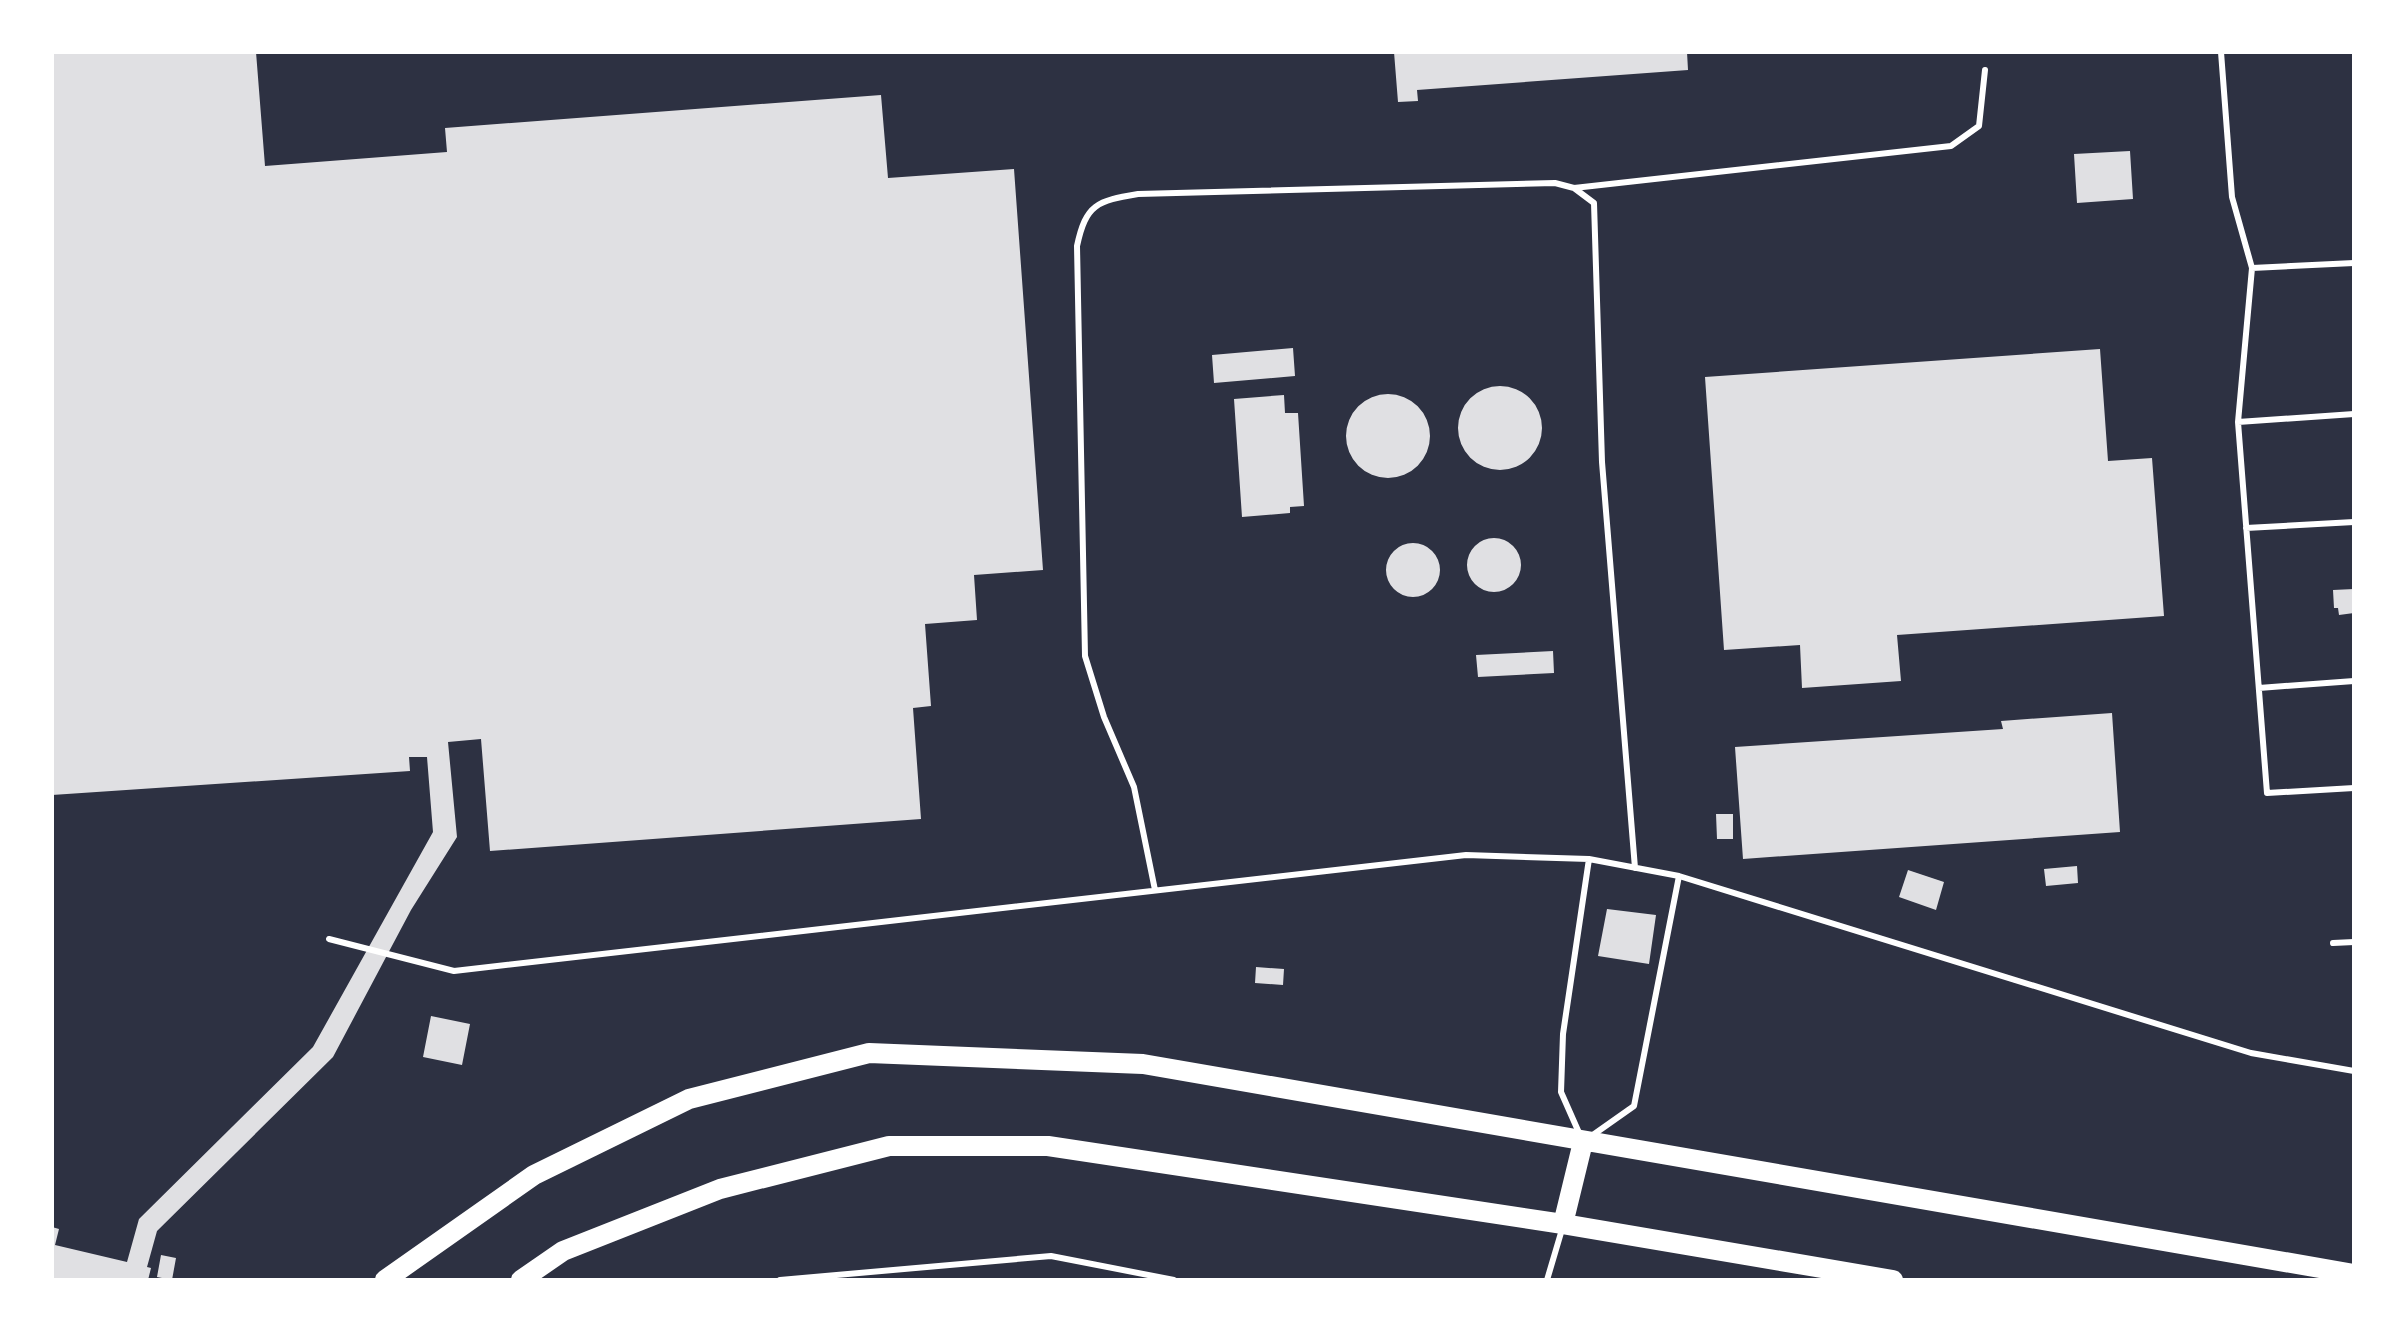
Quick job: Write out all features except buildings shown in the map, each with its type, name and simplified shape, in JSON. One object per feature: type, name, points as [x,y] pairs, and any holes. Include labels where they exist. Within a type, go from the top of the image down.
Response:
[{"type":"main road","points":[[385,1280],[415,1255],[534,1175],[689,1099],[869,1053],[1143,1064],[2354,1274]]},
{"type":"main road","points":[[1563,1224],[1583,1142]]},
{"type":"main road","points":[[521,1280],[563,1251],[720,1189],[889,1146],[1048,1146],[1563,1224],[1893,1280]]},
{"type":"lane","points":[[2221,52],[2232,197],[2252,268],[2238,422],[2267,793],[2354,788]]},
{"type":"lane","points":[[1155,890],[1134,787],[1104,717],[1085,656],[1077,246],[1083,218],[1102,200],[1138,194],[1555,183],[1574,188],[1951,146],[1979,126],[1985,70]]},
{"type":"lane","points":[[1574,188],[1594,203],[1602,462],[1635,868]]},
{"type":"lane","points":[[2252,268],[2354,263]]},
{"type":"lane","points":[[2238,422],[2354,414]]},
{"type":"lane","points":[[2246,528],[2354,522]]},
{"type":"lane","points":[[2259,688],[2354,681]]},
{"type":"lane","points":[[329,939],[454,971],[1466,855],[1589,859],[1679,876],[2251,1053],[2354,1071]]},
{"type":"lane","points":[[1589,859],[1563,1034],[1561,1092],[1583,1142],[1634,1106],[1679,876]]},
{"type":"lane","points":[[2333,943],[2354,942]]},
{"type":"lane","points":[[1547,1280],[1563,1224]]},
{"type":"lane","points":[[783,1279],[1051,1256],[1174,1280]]},
{"type":"lane","points":[[783,1279],[802,1280]]}]
